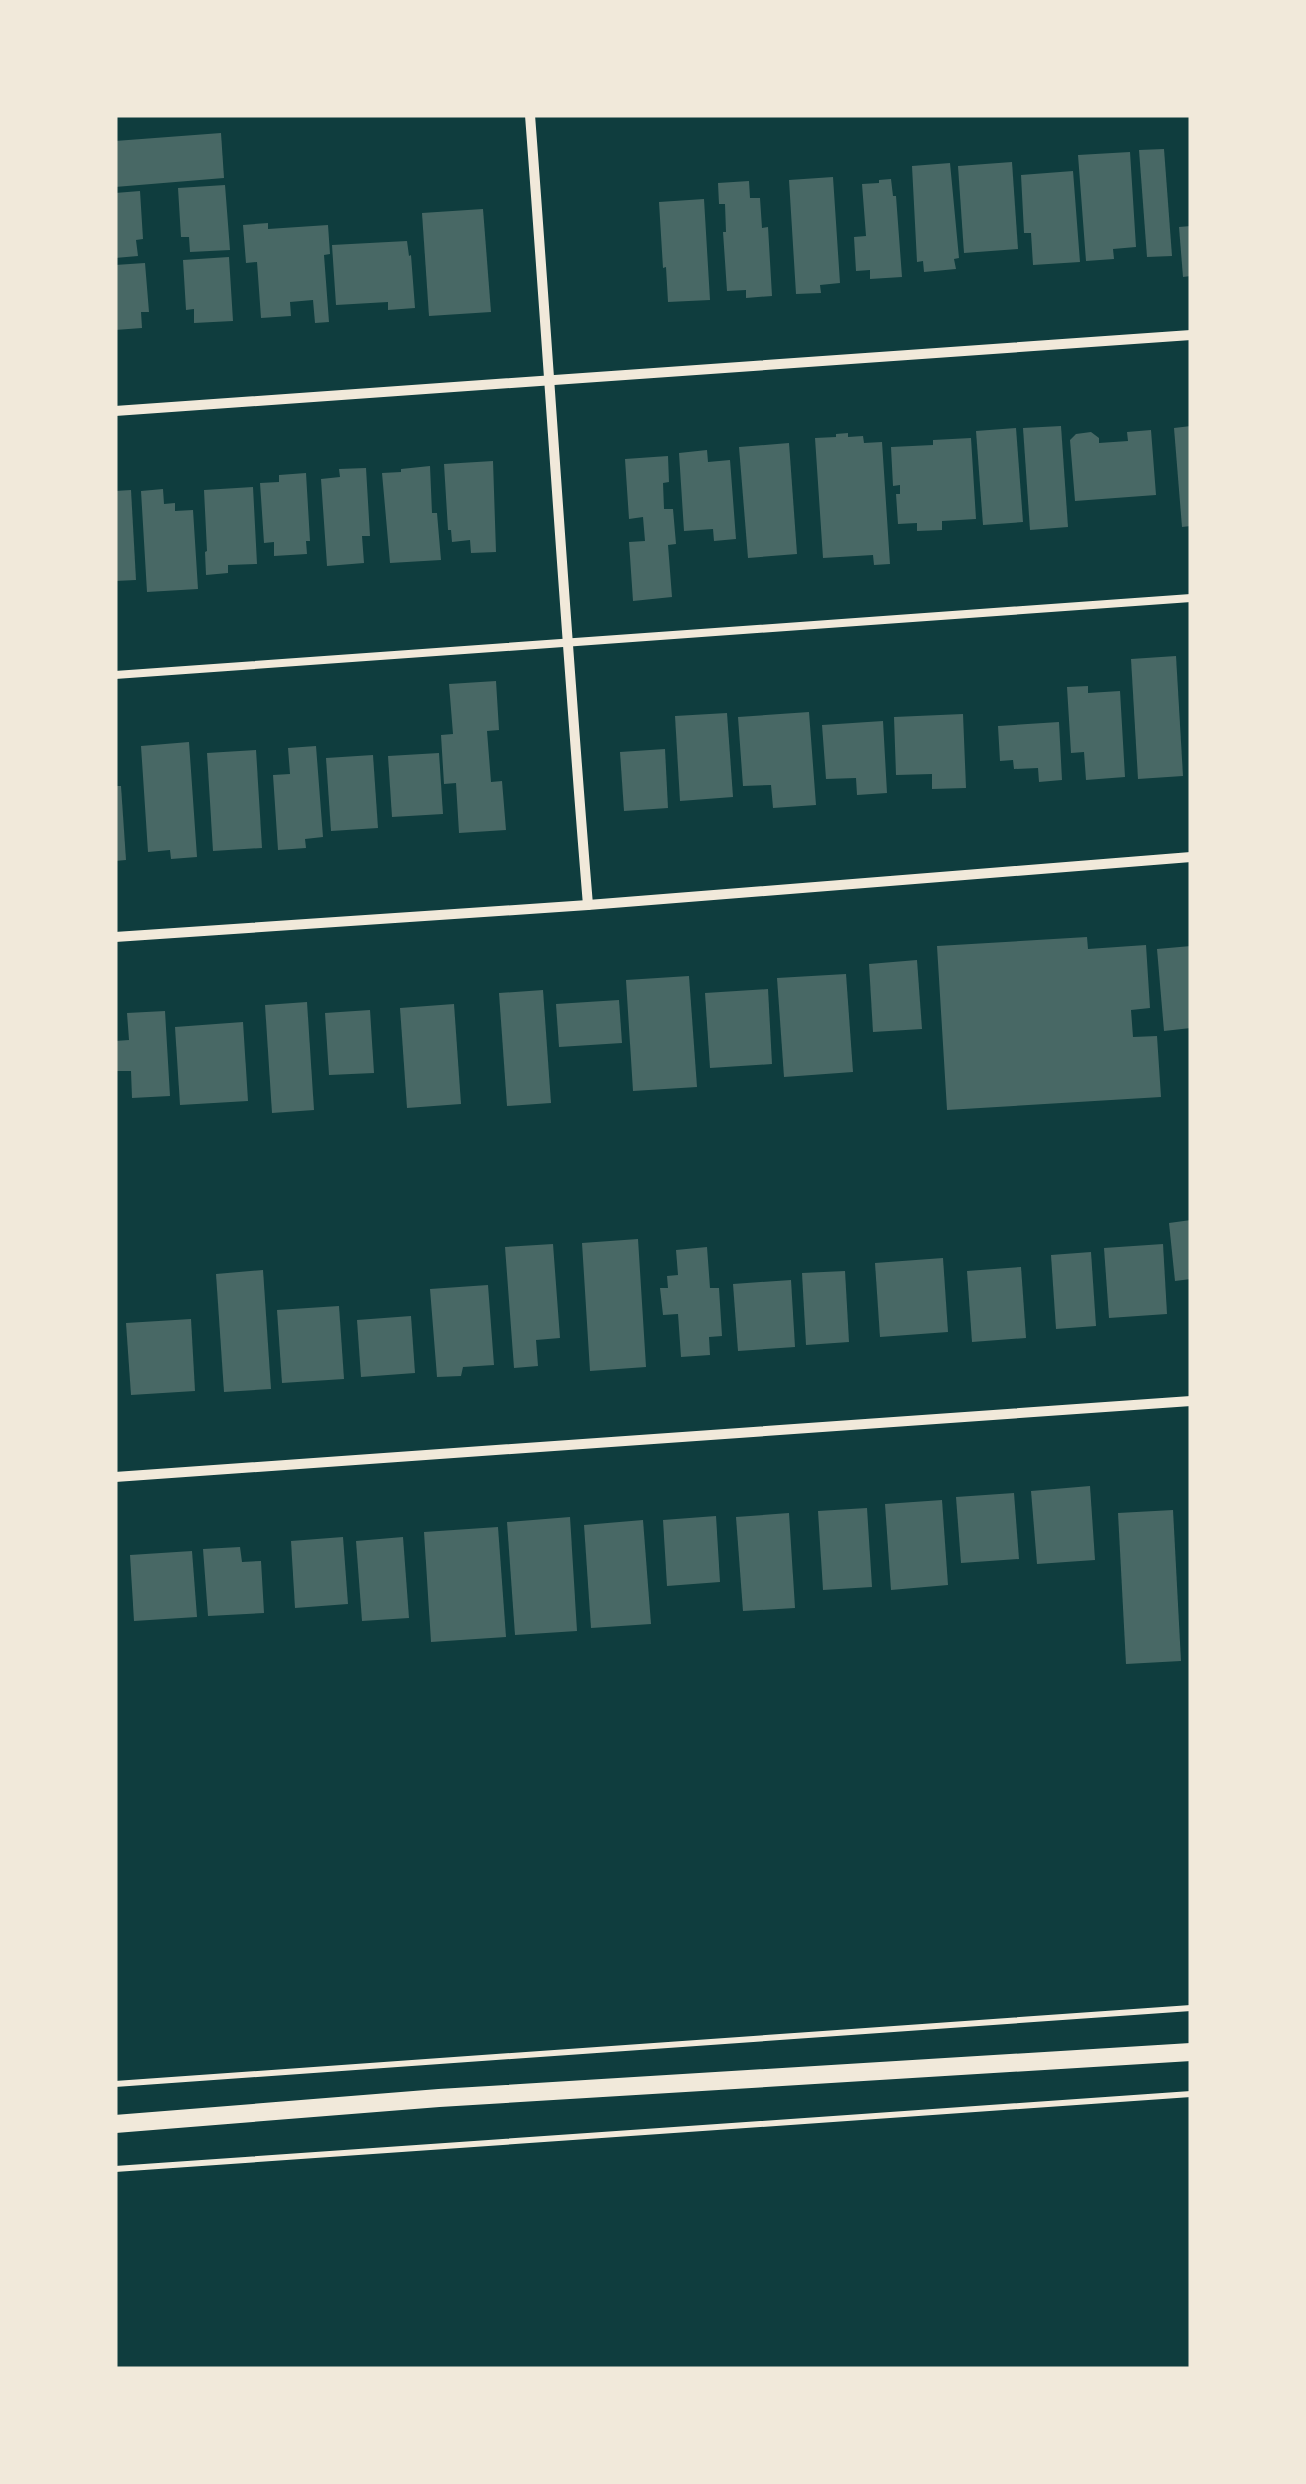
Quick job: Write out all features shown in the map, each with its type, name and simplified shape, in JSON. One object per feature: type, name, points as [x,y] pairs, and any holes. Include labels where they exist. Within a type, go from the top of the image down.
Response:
[{"type":"street","points":[[530,115],[588,904]]},
{"type":"street","points":[[115,410],[1191,335]]},
{"type":"street","points":[[115,938],[1191,857]]},
{"type":"street","points":[[115,1477],[1191,1401]]},
{"type":"street","points":[[115,2124],[439,2098],[1191,2052]]},
{"type":"lane","points":[[115,675],[1191,598]]},
{"type":"path","points":[[115,2084],[1191,2008]]},
{"type":"path","points":[[115,2168],[1191,2094]]},
{"type":"building","points":[[221,133],[224,178],[115,187],[115,141]]},
{"type":"building","points":[[1164,149],[1172,256],[1147,257],[1139,150]]},
{"type":"building","points":[[1130,152],[1136,247],[1113,249],[1114,259],[1086,261],[1078,155]]},
{"type":"building","points":[[1012,162],[1018,249],[964,253],[958,166]]},
{"type":"building","points":[[950,163],[959,258],[954,259],[956,269],[924,272],[923,261],[917,262],[912,166]]},
{"type":"building","points":[[1073,171],[1080,262],[1033,265],[1031,233],[1024,233],[1021,175]]},
{"type":"building","points":[[833,177],[840,283],[820,285],[821,293],[796,294],[789,180]]},
{"type":"building","points":[[891,179],[896,196],[902,277],[870,279],[870,270],[856,271],[854,237],[866,236],[862,184]]},
{"type":"building","points":[[749,181],[750,198],[760,198],[762,228],[768,227],[772,296],[746,298],[746,290],[727,291],[725,204],[719,204],[718,183]]},
{"type":"building","points":[[225,185],[230,250],[190,252],[189,237],[181,237],[178,188]]},
{"type":"building","points":[[140,191],[143,239],[136,240],[138,256],[115,258],[115,193]]},
{"type":"building","points":[[704,199],[710,300],[668,302],[659,202]]},
{"type":"building","points":[[483,209],[491,312],[429,316],[422,213]]},
{"type":"building","points":[[268,223],[268,229],[328,225],[330,254],[324,255],[329,322],[315,323],[313,300],[290,302],[291,316],[261,318],[257,262],[246,263],[243,225]]},
{"type":"building","points":[[1191,226],[1191,276],[1183,277],[1179,227]]},
{"type":"building","points":[[407,241],[415,308],[388,310],[388,302],[336,305],[332,245]]},
{"type":"building","points":[[229,257],[233,321],[194,323],[194,309],[186,310],[183,260]]},
{"type":"building","points":[[145,263],[149,312],[141,312],[142,328],[115,330],[115,265]]},
{"type":"building","points":[[1061,426],[1068,527],[1030,530],[1023,428]]},
{"type":"building","points":[[1191,426],[1191,526],[1182,527],[1174,428]]},
{"type":"building","points":[[1016,428],[1023,522],[983,525],[976,431]]},
{"type":"building","points":[[1151,430],[1156,495],[1075,501],[1070,440],[1076,434],[1091,432],[1099,443],[1128,441],[1127,432]]},
{"type":"building","points":[[848,433],[848,437],[863,436],[864,443],[882,442],[890,564],[874,565],[873,555],[823,558],[815,438]]},
{"type":"building","points":[[971,438],[976,519],[942,521],[942,530],[917,531],[917,523],[898,524],[896,494],[900,494],[900,485],[893,486],[891,447]]},
{"type":"building","points":[[789,443],[797,554],[748,558],[739,447]]},
{"type":"building","points":[[707,450],[708,462],[730,460],[736,539],[714,541],[713,529],[684,531],[679,453]]},
{"type":"building","points":[[668,456],[669,482],[663,483],[664,509],[673,509],[676,544],[668,545],[672,597],[633,601],[629,542],[645,541],[643,517],[629,519],[625,459]]},
{"type":"building","points":[[493,461],[496,552],[471,553],[470,540],[452,542],[448,530],[444,464]]},
{"type":"building","points":[[430,466],[432,513],[437,513],[441,560],[390,563],[382,473]]},
{"type":"building","points":[[366,468],[370,536],[362,536],[364,563],[327,566],[321,479],[340,477],[339,469]]},
{"type":"building","points":[[306,473],[310,541],[306,541],[307,554],[274,556],[274,542],[264,543],[260,483],[279,482],[279,475]]},
{"type":"building","points":[[253,487],[257,564],[228,565],[228,573],[206,575],[204,490]]},
{"type":"building","points":[[163,489],[164,504],[175,503],[175,511],[193,510],[198,589],[147,592],[141,491]]},
{"type":"building","points":[[131,490],[136,580],[115,581],[115,491]]},
{"type":"building","points":[[1176,656],[1183,776],[1138,779],[1131,659]]},
{"type":"building","points":[[496,681],[499,730],[487,731],[491,782],[502,781],[506,830],[459,833],[456,783],[444,784],[441,735],[453,734],[449,684]]},
{"type":"building","points":[[1088,686],[1088,693],[1120,691],[1125,777],[1086,780],[1084,752],[1071,753],[1067,687]]},
{"type":"building","points":[[809,712],[816,805],[773,808],[771,785],[743,786],[738,717]]},
{"type":"building","points":[[727,713],[733,797],[680,801],[675,716]]},
{"type":"building","points":[[963,714],[966,788],[932,789],[932,774],[896,775],[894,717]]},
{"type":"building","points":[[883,721],[887,793],[857,795],[856,778],[826,779],[822,725]]},
{"type":"building","points":[[1059,722],[1062,780],[1039,782],[1038,768],[1014,769],[1013,760],[1000,761],[998,726]]},
{"type":"building","points":[[189,742],[197,857],[171,859],[170,850],[148,852],[141,746]]},
{"type":"building","points":[[316,746],[323,837],[305,839],[306,848],[278,850],[273,775],[290,774],[288,748]]},
{"type":"building","points":[[665,749],[668,808],[624,811],[620,752]]},
{"type":"building","points":[[256,750],[262,848],[213,851],[207,753]]},
{"type":"building","points":[[439,753],[443,814],[392,817],[388,756]]},
{"type":"building","points":[[373,755],[378,828],[331,831],[326,758]]},
{"type":"building","points":[[115,786],[121,786],[126,860],[115,861]]},
{"type":"building","points":[[1087,937],[1088,949],[1146,945],[1150,1008],[1131,1010],[1133,1037],[1157,1036],[1161,1097],[947,1110],[937,946]]},
{"type":"building","points":[[1191,946],[1191,1028],[1164,1031],[1157,949]]},
{"type":"building","points":[[917,960],[922,1029],[873,1032],[869,964]]},
{"type":"building","points":[[846,974],[853,1072],[784,1077],[777,978]]},
{"type":"building","points":[[689,976],[697,1087],[633,1091],[626,980]]},
{"type":"building","points":[[768,989],[772,1064],[710,1068],[705,993]]},
{"type":"building","points":[[543,990],[551,1103],[507,1106],[499,993]]},
{"type":"building","points":[[619,1000],[622,1043],[559,1047],[556,1004]]},
{"type":"building","points":[[307,1002],[314,1110],[272,1113],[265,1005]]},
{"type":"building","points":[[454,1004],[461,1104],[407,1108],[400,1008]]},
{"type":"building","points":[[370,1010],[374,1073],[329,1075],[325,1013]]},
{"type":"building","points":[[165,1011],[170,1096],[132,1098],[131,1071],[115,1071],[115,1041],[129,1040],[127,1013]]},
{"type":"building","points":[[243,1022],[248,1101],[180,1105],[175,1027]]},
{"type":"building","points":[[1191,1220],[1191,1279],[1175,1281],[1169,1223]]},
{"type":"building","points":[[638,1239],[646,1367],[590,1371],[582,1243]]},
{"type":"building","points":[[553,1244],[560,1338],[536,1340],[538,1366],[514,1368],[505,1247]]},
{"type":"building","points":[[1163,1244],[1167,1314],[1109,1318],[1104,1248]]},
{"type":"building","points":[[707,1247],[710,1288],[719,1288],[722,1336],[709,1337],[710,1355],[681,1357],[678,1314],[663,1315],[660,1288],[668,1288],[667,1276],[678,1275],[676,1250]]},
{"type":"building","points":[[1091,1252],[1096,1326],[1056,1329],[1051,1255]]},
{"type":"building","points":[[943,1258],[948,1332],[880,1337],[875,1263]]},
{"type":"building","points":[[1021,1267],[1026,1338],[972,1342],[967,1271]]},
{"type":"building","points":[[263,1270],[271,1389],[224,1392],[216,1274]]},
{"type":"building","points":[[845,1271],[849,1342],[806,1345],[802,1273]]},
{"type":"building","points":[[791,1280],[795,1347],[738,1351],[733,1284]]},
{"type":"building","points":[[488,1285],[494,1365],[463,1367],[461,1376],[437,1377],[430,1289]]},
{"type":"building","points":[[339,1306],[344,1379],[282,1383],[277,1310]]},
{"type":"building","points":[[411,1316],[415,1373],[361,1377],[357,1320]]},
{"type":"building","points":[[191,1319],[195,1391],[131,1395],[126,1323]]},
{"type":"building","points":[[1090,1486],[1095,1560],[1037,1564],[1031,1491]]},
{"type":"building","points":[[1014,1493],[1019,1559],[961,1563],[956,1497]]},
{"type":"building","points":[[942,1500],[948,1585],[891,1590],[885,1504]]},
{"type":"building","points":[[867,1508],[872,1587],[823,1590],[818,1511]]},
{"type":"building","points":[[1173,1510],[1181,1661],[1126,1664],[1118,1513]]},
{"type":"building","points":[[789,1513],[795,1608],[743,1611],[736,1517]]},
{"type":"building","points":[[716,1516],[720,1582],[667,1586],[663,1520]]},
{"type":"building","points":[[570,1517],[577,1631],[515,1635],[507,1522]]},
{"type":"building","points":[[643,1520],[651,1624],[591,1628],[584,1525]]},
{"type":"building","points":[[498,1527],[506,1637],[431,1642],[424,1532]]},
{"type":"building","points":[[343,1537],[348,1604],[295,1608],[291,1541]]},
{"type":"building","points":[[403,1537],[409,1618],[362,1621],[356,1541]]},
{"type":"building","points":[[240,1547],[242,1562],[261,1561],[264,1613],[208,1616],[203,1549]]},
{"type":"building","points":[[192,1551],[197,1617],[134,1621],[130,1555]]}]
